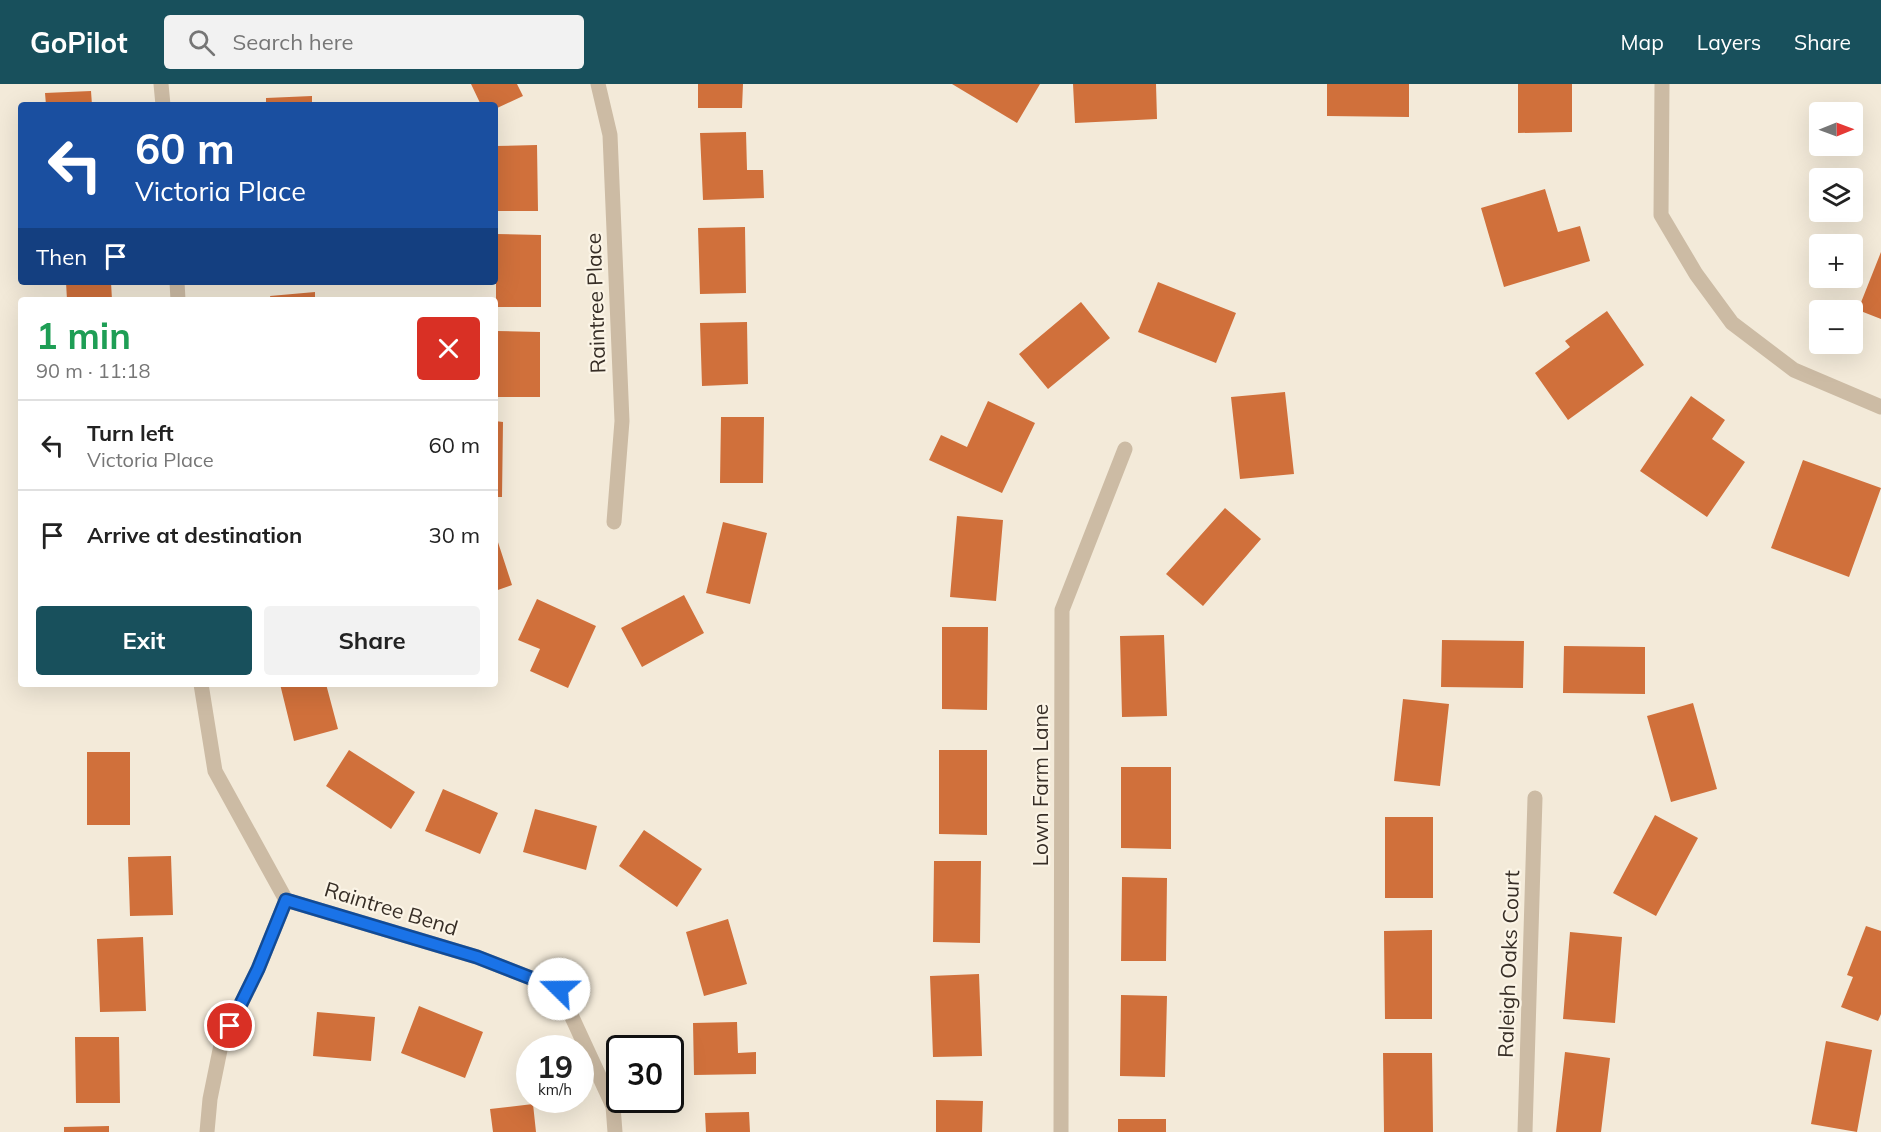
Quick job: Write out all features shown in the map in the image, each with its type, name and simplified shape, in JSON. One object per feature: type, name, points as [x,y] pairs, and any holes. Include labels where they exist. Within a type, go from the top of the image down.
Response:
[{"type":"street","points":[[161,84],[163,102]]},
{"type":"street","name":"Raintree Place","points":[[598,84],[610,135],[622,421],[614,522]]},
{"type":"street","points":[[1662,84],[1661,214],[1696,274],[1732,323],[1794,370],[1881,407]]},
{"type":"street","name":"Lown Farm Lane","points":[[1061,1132],[1062,610],[1125,449]]},
{"type":"street","points":[[201,687],[215,771],[286,900],[258,969],[221,1045],[210,1099],[207,1132]]},
{"type":"street","name":"Raleigh Oaks Court","points":[[1525,1132],[1535,798]]},
{"type":"street","name":"Raintree Bend","points":[[286,900],[477,957],[559,989],[613,1106],[615,1132]]},
{"type":"building","points":[[471,84],[517,84],[523,96],[498,108],[498,102],[480,102]]},
{"type":"building","points":[[698,84],[743,84],[742,108],[698,108]]},
{"type":"building","points":[[952,84],[1040,84],[1017,123]]},
{"type":"building","points":[[1073,84],[1156,84],[1157,119],[1075,123]]},
{"type":"building","points":[[1327,84],[1409,84],[1409,117],[1327,116]]},
{"type":"building","points":[[1518,84],[1572,84],[1572,132],[1518,133]]},
{"type":"building","points":[[91,91],[92,102],[46,102],[45,93]]},
{"type":"building","points":[[312,96],[312,102],[266,102],[266,98]]},
{"type":"building","points":[[746,132],[747,170],[763,170],[764,198],[703,200],[700,133]]},
{"type":"building","points":[[537,145],[538,211],[498,211],[498,146]]},
{"type":"building","points":[[1545,189],[1558,232],[1580,226],[1590,261],[1504,287],[1481,208]]},
{"type":"building","points":[[745,227],[746,293],[700,294],[698,228]]},
{"type":"building","points":[[498,234],[541,235],[541,307],[498,307],[498,297],[496,297]]},
{"type":"building","points":[[1881,252],[1881,319],[1863,312],[1862,300]]},
{"type":"building","points":[[1158,282],[1236,313],[1216,363],[1138,332]]},
{"type":"building","points":[[66,285],[111,285],[112,297],[67,297]]},
{"type":"building","points":[[315,292],[315,297],[270,296]]},
{"type":"building","points":[[1081,302],[1110,338],[1048,389],[1019,354]]},
{"type":"building","points":[[1607,311],[1644,365],[1568,420],[1535,373],[1570,347],[1565,341]]},
{"type":"building","points":[[747,322],[748,384],[702,386],[700,323]]},
{"type":"building","points":[[498,331],[540,332],[540,397],[498,397]]},
{"type":"building","points":[[1285,392],[1294,474],[1240,479],[1231,397]]},
{"type":"building","points":[[1691,396],[1725,420],[1712,439],[1745,462],[1707,517],[1640,471]]},
{"type":"building","points":[[988,401],[1035,423],[1002,493],[929,460],[941,435],[967,447]]},
{"type":"building","points":[[721,417],[764,417],[763,483],[720,483]]},
{"type":"building","points":[[498,421],[503,422],[502,497],[498,497]]},
{"type":"building","points":[[1803,460],[1881,488],[1849,577],[1771,548]]},
{"type":"building","points":[[1225,508],[1261,539],[1203,606],[1166,574]]},
{"type":"building","points":[[957,516],[1003,520],[996,601],[950,597]]},
{"type":"building","points":[[723,522],[767,533],[750,604],[706,593]]},
{"type":"building","points":[[498,542],[512,585],[498,590]]},
{"type":"building","points":[[684,595],[704,633],[642,667],[621,628]]},
{"type":"building","points":[[537,599],[596,626],[568,688],[530,671],[540,649],[518,640]]},
{"type":"building","points":[[942,627],[988,627],[987,710],[942,709]]},
{"type":"building","points":[[1164,635],[1167,716],[1122,717],[1120,636]]},
{"type":"building","points":[[1442,640],[1524,641],[1523,688],[1441,687]]},
{"type":"building","points":[[1564,646],[1645,647],[1645,694],[1563,693]]},
{"type":"building","points":[[281,687],[327,687],[338,729],[294,741]]},
{"type":"building","points":[[1403,699],[1449,704],[1440,786],[1394,781]]},
{"type":"building","points":[[1693,703],[1717,789],[1671,802],[1647,716]]},
{"type":"building","points":[[349,750],[415,792],[391,829],[326,786]]},
{"type":"building","points":[[939,750],[987,750],[987,835],[939,834]]},
{"type":"building","points":[[87,752],[130,752],[130,825],[87,825]]},
{"type":"building","points":[[1121,767],[1171,767],[1171,849],[1121,848]]},
{"type":"building","points":[[443,789],[498,813],[480,854],[425,831]]},
{"type":"building","points":[[535,809],[597,826],[586,870],[523,852]]},
{"type":"building","points":[[1655,815],[1698,838],[1656,916],[1613,893]]},
{"type":"building","points":[[1385,817],[1433,817],[1433,898],[1385,898]]},
{"type":"building","points":[[644,830],[702,869],[677,907],[619,866]]},
{"type":"building","points":[[171,856],[173,915],[130,916],[128,857]]},
{"type":"building","points":[[934,861],[981,861],[980,943],[933,942]]},
{"type":"building","points":[[1122,877],[1167,878],[1166,961],[1121,961]]},
{"type":"building","points":[[728,919],[747,984],[704,996],[686,932]]},
{"type":"building","points":[[1866,926],[1881,931],[1881,1014],[1878,1021],[1841,1007],[1853,977],[1847,975]]},
{"type":"building","points":[[1432,930],[1432,1019],[1385,1019],[1384,931]]},
{"type":"building","points":[[1570,932],[1622,937],[1615,1023],[1563,1019]]},
{"type":"building","points":[[143,937],[146,1011],[100,1012],[97,939]]},
{"type":"building","points":[[979,974],[982,1056],[933,1057],[930,976]]},
{"type":"building","points":[[1121,995],[1167,996],[1165,1077],[1120,1076]]},
{"type":"building","points":[[419,1006],[483,1032],[465,1078],[401,1053]]},
{"type":"building","points":[[317,1012],[375,1017],[371,1061],[313,1056]]},
{"type":"building","points":[[737,1022],[738,1053],[756,1052],[756,1074],[694,1075],[693,1023]]},
{"type":"building","points":[[75,1037],[119,1037],[120,1103],[76,1103]]},
{"type":"building","points":[[1826,1041],[1872,1050],[1857,1132],[1811,1124]]},
{"type":"building","points":[[1565,1052],[1610,1058],[1601,1132],[1556,1132]]},
{"type":"building","points":[[1383,1053],[1432,1053],[1433,1132],[1384,1132]]},
{"type":"building","points":[[936,1100],[983,1101],[982,1132],[936,1132]]},
{"type":"building","points":[[516,1106],[516,1113],[534,1113],[536,1132],[493,1132],[490,1109]]},
{"type":"building","points":[[749,1112],[750,1132],[706,1132],[705,1113]]},
{"type":"building","points":[[1118,1119],[1166,1119],[1166,1132],[1118,1132]]},
{"type":"building","points":[[109,1126],[109,1132],[64,1132],[64,1127]]},
{"type":"route","points":[[230,1026],[258,969],[286,900],[477,957],[559,989]]}]
